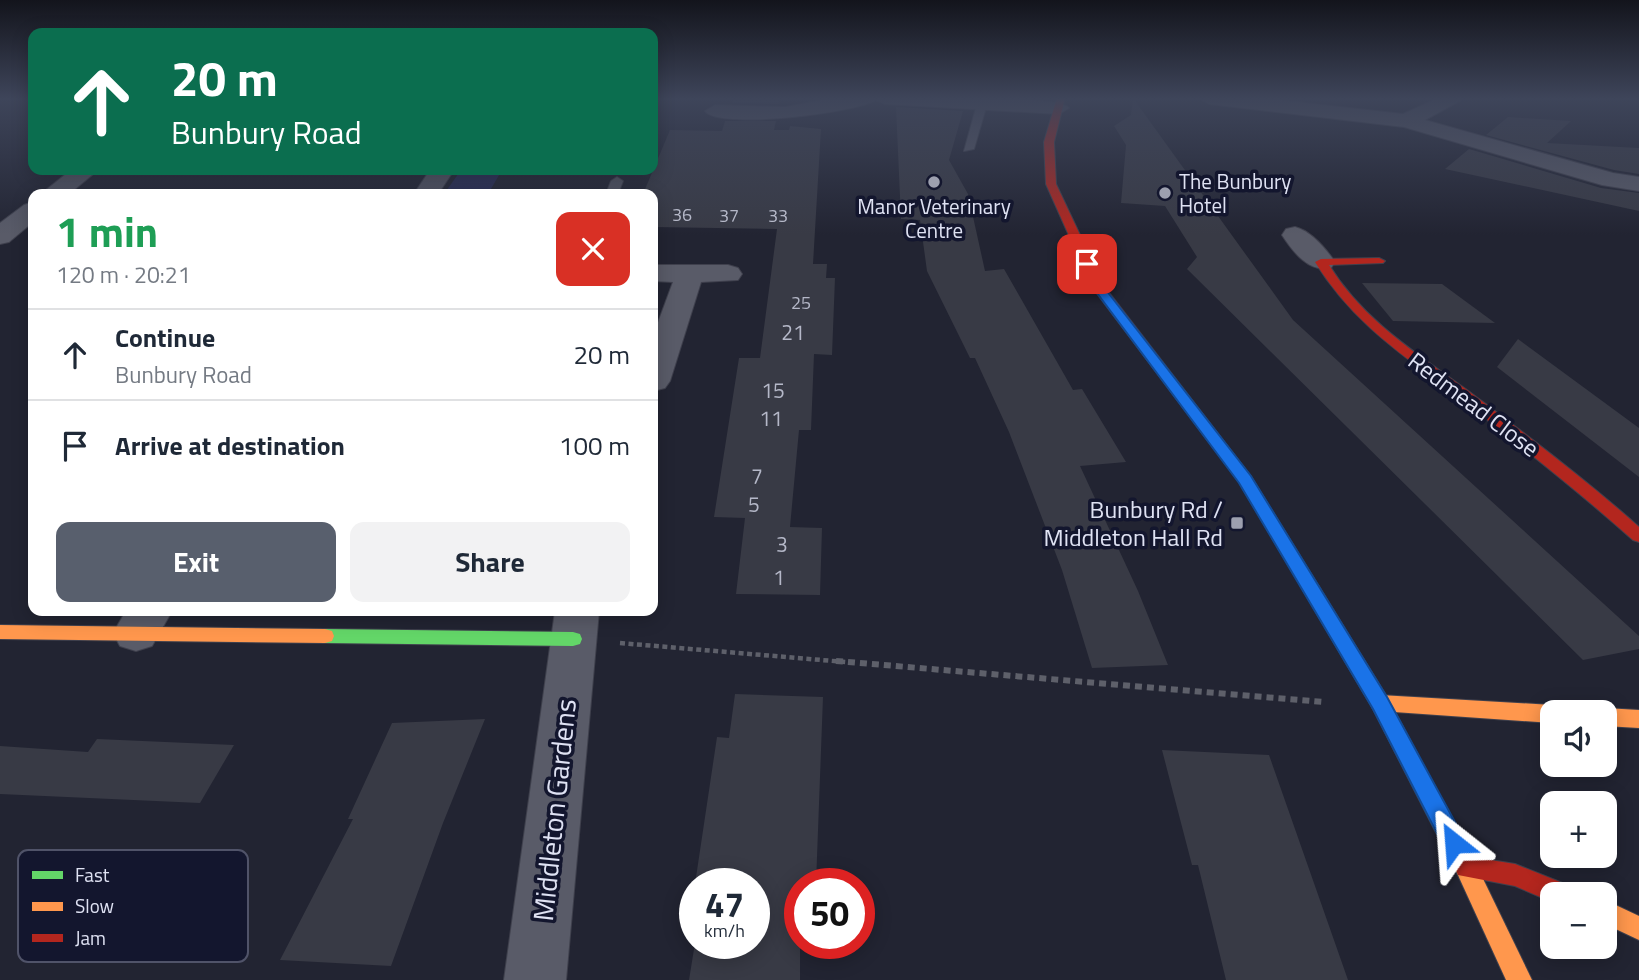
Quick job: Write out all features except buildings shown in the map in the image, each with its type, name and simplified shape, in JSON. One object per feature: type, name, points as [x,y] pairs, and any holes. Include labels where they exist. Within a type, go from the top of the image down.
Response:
[{"type":"main road","points":[[1049,144],[1051,184],[1098,287],[1245,480],[1380,703],[1466,867],[1519,980]]},
{"type":"main road","points":[[1321,262],[1379,261]]},
{"type":"main road","name":"Redmead Close","points":[[1321,262],[1331,285],[1371,326],[1600,499],[1639,536]]},
{"type":"main road","points":[[0,632],[143,622],[575,625]]},
{"type":"main road","points":[[1380,703],[1540,713]]},
{"type":"main road","points":[[1617,718],[1639,719]]},
{"type":"main road","points":[[1466,867],[1515,875],[1540,885]]},
{"type":"main road","points":[[1617,918],[1639,929]]},
{"type":"street","points":[[1485,144],[1611,180],[1639,184]]},
{"type":"street","points":[[60,189],[79,175]]},
{"type":"street","points":[[0,236],[28,214]]},
{"type":"street","name":"Redmead Close","points":[[1295,235],[1321,262]]},
{"type":"street","points":[[658,273],[728,274]]},
{"type":"street","points":[[658,351],[662,327],[690,273]]},
{"type":"street","name":"Middleton Gardens","points":[[534,980],[575,625]]},
{"type":"lane","points":[[968,149],[970,144]]},
{"type":"lane","points":[[614,189],[617,181]]},
{"type":"path","points":[[575,625],[1327,703],[1380,703]]},
{"type":"shaded area","points":[[457,175],[499,175],[491,189],[448,189]]},
{"type":"traffic: fast","points":[[1312,590],[1380,703],[1463,862]]},
{"type":"traffic: fast","points":[[325,636],[573,639]]},
{"type":"traffic: slow","points":[[0,632],[325,636]]},
{"type":"traffic: slow","points":[[1380,703],[1540,713]]},
{"type":"traffic: slow","points":[[1617,718],[1639,719]]},
{"type":"traffic: slow","points":[[1463,862],[1519,980]]},
{"type":"traffic: slow","points":[[1617,918],[1639,928]]},
{"type":"traffic: jam","points":[[1049,144],[1051,184],[1098,287],[1245,479],[1312,590]]},
{"type":"traffic: jam","points":[[1379,261],[1321,262],[1334,283],[1365,319],[1551,462],[1639,536]]},
{"type":"traffic: jam","points":[[1466,867],[1515,875],[1540,885]]},
{"type":"place","name":"Manor Veterinary Centre","points":[[934,182]]},
{"type":"place","name":"The Bunbury Hotel","points":[[1165,193]]},
{"type":"place","name":"Bunbury Rd / Middleton Hall Rd","points":[[1237,523]]},
{"type":"route","points":[[1087,264],[1098,287],[1245,480],[1380,703],[1454,843]]}]
